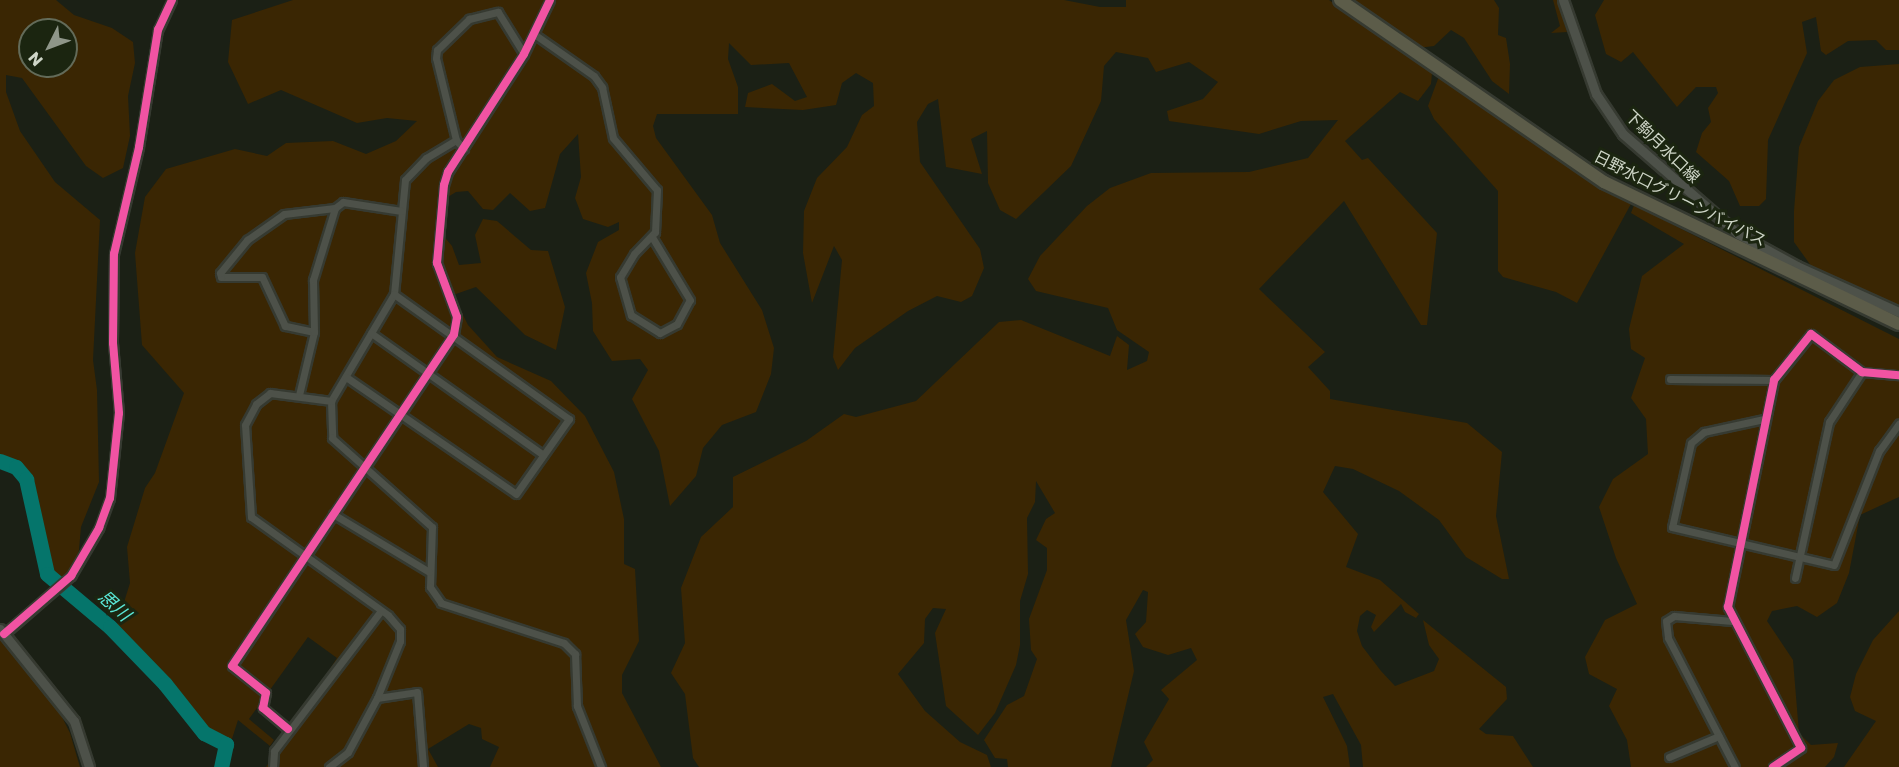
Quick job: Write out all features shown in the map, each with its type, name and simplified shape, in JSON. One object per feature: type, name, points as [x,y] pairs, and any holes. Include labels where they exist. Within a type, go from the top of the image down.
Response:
[{"type":"highway","name":"日野水口グリーンバイパス","points":[[1340,0],[1604,182],[1899,324]]},
{"type":"main road","name":"下駒月水口線","points":[[1563,0],[1596,94],[1623,134],[1738,234],[1807,271],[1899,312]]},
{"type":"main road","points":[[2,632],[74,721],[89,767]]},
{"type":"street","points":[[2,632],[61,587],[99,528],[110,498],[119,413],[113,344],[114,254],[139,147],[158,30],[172,0]]},
{"type":"street","points":[[288,729],[263,708],[261,704],[266,693],[232,666],[454,334],[457,317],[438,271],[437,254],[444,185],[524,54],[550,0]]},
{"type":"street","points":[[464,149],[456,140],[436,58],[437,50],[469,20],[498,12],[524,54]]},
{"type":"street","points":[[534,34],[594,76],[602,87],[613,138],[657,190],[658,212],[652,237],[634,254],[620,277],[629,312],[660,333],[676,324],[690,300],[652,237]]},
{"type":"street","points":[[456,140],[409,173],[401,211],[394,294],[331,401],[332,438],[364,470],[432,527],[434,540],[429,572],[435,597],[449,608],[567,645],[575,657],[577,706],[599,766]]},
{"type":"street","points":[[314,332],[285,326],[262,277],[221,277],[220,273],[247,240],[271,219],[305,210],[334,208],[343,202],[401,211]]},
{"type":"street","points":[[299,395],[314,332],[313,280],[334,208]]},
{"type":"street","points":[[346,377],[516,494],[569,419],[454,334],[394,294]]},
{"type":"street","points":[[371,333],[543,456]]},
{"type":"street","points":[[1773,767],[1801,748],[1732,621],[1728,607],[1764,418],[1774,380],[1811,334],[1862,372],[1899,375]]},
{"type":"street","points":[[1795,578],[1802,555],[1829,422],[1862,372]]},
{"type":"street","points":[[1670,379],[1774,380]]},
{"type":"street","points":[[329,767],[348,752],[377,698],[400,635],[400,628],[257,524],[248,512],[251,492],[245,425],[256,404],[267,395],[299,395],[331,401]]},
{"type":"street","points":[[1764,418],[1704,432],[1691,443],[1672,527],[1802,555],[1834,565],[1879,451],[1899,423]]},
{"type":"street","points":[[333,514],[429,572]]},
{"type":"street","points":[[273,767],[274,751],[288,729],[380,612]]},
{"type":"street","points":[[1732,621],[1674,616],[1666,621],[1668,639],[1735,767]]},
{"type":"street","points":[[377,698],[417,692],[423,767]]},
{"type":"street","points":[[1669,757],[1719,736]]},
{"type":"shaded area","points":[[0,0],[56,0],[74,15],[112,28],[133,42],[135,63],[128,96],[130,136],[123,168],[103,178],[86,166],[22,78],[78,78],[78,18],[18,18],[18,77],[6,75],[6,92],[20,131],[55,182],[100,220],[93,360],[97,390],[99,482],[81,527],[78,560],[59,584],[49,576],[31,485],[20,466],[0,459]]},
{"type":"shaded area","points":[[293,0],[1064,0],[1100,7],[1126,7],[1126,0],[1329,0],[1432,73],[1431,84],[1418,101],[1400,92],[1345,141],[1362,160],[1368,158],[1437,233],[1427,325],[1421,325],[1344,201],[1259,289],[1325,352],[1308,367],[1330,391],[1330,399],[1467,423],[1502,452],[1496,516],[1509,579],[1502,579],[1466,557],[1439,520],[1399,491],[1353,469],[1335,466],[1323,492],[1358,534],[1346,567],[1380,580],[1419,614],[1416,618],[1405,612],[1401,604],[1374,632],[1371,627],[1376,615],[1367,610],[1360,616],[1357,631],[1362,646],[1381,671],[1395,686],[1434,671],[1439,659],[1429,645],[1423,620],[1506,687],[1507,699],[1479,729],[1486,734],[1513,736],[1533,767],[1363,767],[1361,745],[1333,694],[1323,697],[1347,746],[1350,767],[1146,767],[1153,760],[1144,742],[1169,699],[1161,690],[1197,660],[1191,648],[1168,655],[1143,647],[1135,634],[1146,622],[1148,592],[1143,590],[1126,620],[1134,671],[1111,767],[1008,767],[1007,759],[995,758],[984,740],[1007,705],[1024,696],[1037,659],[1031,650],[1029,619],[1047,570],[1047,548],[1036,540],[1046,519],[1055,513],[1036,481],[1035,502],[1027,518],[1028,574],[1020,601],[1020,645],[1016,665],[995,713],[978,735],[946,706],[935,633],[946,609],[933,608],[925,619],[924,643],[898,674],[925,711],[960,742],[987,755],[991,767],[699,767],[693,758],[685,694],[671,673],[685,643],[681,588],[701,537],[733,507],[733,477],[806,441],[844,414],[856,417],[916,401],[999,322],[1021,320],[1110,356],[1117,336],[1129,345],[1127,370],[1147,361],[1149,352],[1117,330],[1108,308],[1036,291],[1028,279],[1040,256],[1087,206],[1110,188],[1151,173],[1249,172],[1308,158],[1338,120],[1301,121],[1259,134],[1169,121],[1167,111],[1203,99],[1218,82],[1189,62],[1156,72],[1148,58],[1116,52],[1104,66],[1101,101],[1071,166],[1016,219],[1000,210],[988,183],[987,131],[971,139],[982,174],[946,167],[938,99],[928,104],[917,122],[920,162],[980,249],[984,268],[972,296],[961,302],[937,296],[908,311],[855,348],[838,370],[833,357],[842,260],[834,246],[812,303],[803,253],[804,211],[817,178],[847,147],[862,115],[874,106],[873,83],[856,73],[842,83],[836,105],[803,110],[745,107],[748,93],[772,84],[795,101],[807,97],[789,63],[751,65],[729,43],[728,59],[738,87],[738,114],[657,114],[653,126],[656,138],[712,215],[720,243],[762,310],[774,348],[771,374],[756,412],[722,425],[703,448],[696,476],[670,506],[659,451],[632,399],[648,370],[640,359],[612,361],[593,331],[592,303],[586,273],[598,242],[619,230],[619,222],[608,227],[583,219],[575,198],[581,177],[578,134],[560,154],[545,208],[530,211],[510,193],[493,210],[483,209],[468,191],[456,192],[438,203],[436,227],[452,246],[459,265],[481,263],[475,235],[483,219],[497,221],[531,250],[548,251],[565,307],[556,350],[525,335],[476,287],[453,295],[468,325],[497,357],[551,381],[585,416],[614,472],[624,519],[624,564],[635,569],[639,641],[622,675],[622,693],[661,767],[490,767],[499,747],[482,739],[481,728],[469,724],[428,749],[438,767],[266,767],[337,658],[308,637],[249,719],[274,740],[270,746],[238,720],[231,742],[207,732],[162,677],[115,631],[130,583],[127,547],[145,488],[155,473],[184,393],[142,345],[135,253],[145,197],[166,169],[235,149],[267,156],[286,143],[333,141],[366,154],[396,141],[417,121],[387,118],[357,123],[281,90],[248,104],[228,62],[232,20]]},
{"type":"shaded area","points":[[1347,0],[1494,0],[1499,8],[1498,35],[1506,38],[1510,64],[1509,94],[1492,81],[1464,38],[1451,30],[1434,46],[1418,48]]},
{"type":"shaded area","points":[[1553,0],[1558,0],[1567,32],[1551,33],[1560,26]]},
{"type":"shaded area","points":[[1604,0],[1899,0],[1899,50],[1886,50],[1876,40],[1848,41],[1826,55],[1821,51],[1816,17],[1802,22],[1807,53],[1768,140],[1766,199],[1759,206],[1740,206],[1729,181],[1696,152],[1702,133],[1711,122],[1708,108],[1718,93],[1716,87],[1696,87],[1677,107],[1633,52],[1621,62],[1606,54],[1595,15]]},
{"type":"shaded area","points":[[1899,64],[1899,306],[1814,270],[1794,242],[1794,211],[1799,147],[1818,101],[1834,80],[1860,67]]},
{"type":"shaded area","points":[[1439,76],[1569,166],[1632,202],[1577,303],[1556,292],[1503,277],[1498,271],[1498,191],[1434,119],[1428,106]]},
{"type":"shaded area","points":[[1634,205],[1899,339],[1899,497],[1860,515],[1849,573],[1837,603],[1817,617],[1797,606],[1772,611],[1767,621],[1793,660],[1799,733],[1811,745],[1838,743],[1834,757],[1825,767],[1631,767],[1627,740],[1609,706],[1617,689],[1589,674],[1585,657],[1605,620],[1637,604],[1616,558],[1599,507],[1613,479],[1648,454],[1646,419],[1631,398],[1645,358],[1631,349],[1629,329],[1642,276],[1684,244],[1631,213]]},
{"type":"shaded area","points":[[1899,611],[1899,767],[1844,767],[1876,721],[1855,711],[1850,697],[1856,674],[1873,640]]},
{"type":"shaded area","points":[[0,637],[58,709],[70,733],[80,767],[0,767]]},
{"type":"waterway","name":"思川","points":[[0,461],[16,467],[26,479],[47,574],[110,627],[165,684],[204,733],[226,744],[221,767]]},
{"type":"cycle path","points":[[4,634],[71,576],[99,528],[110,498],[119,413],[113,343],[114,254],[139,147],[158,30],[172,0]]},
{"type":"cycle path","points":[[288,729],[263,708],[266,693],[232,666],[454,334],[457,317],[437,263],[444,185],[448,172],[524,54],[550,0]]},
{"type":"cycle path","points":[[1773,767],[1801,748],[1728,607],[1774,380],[1811,334],[1862,372],[1899,375]]}]
